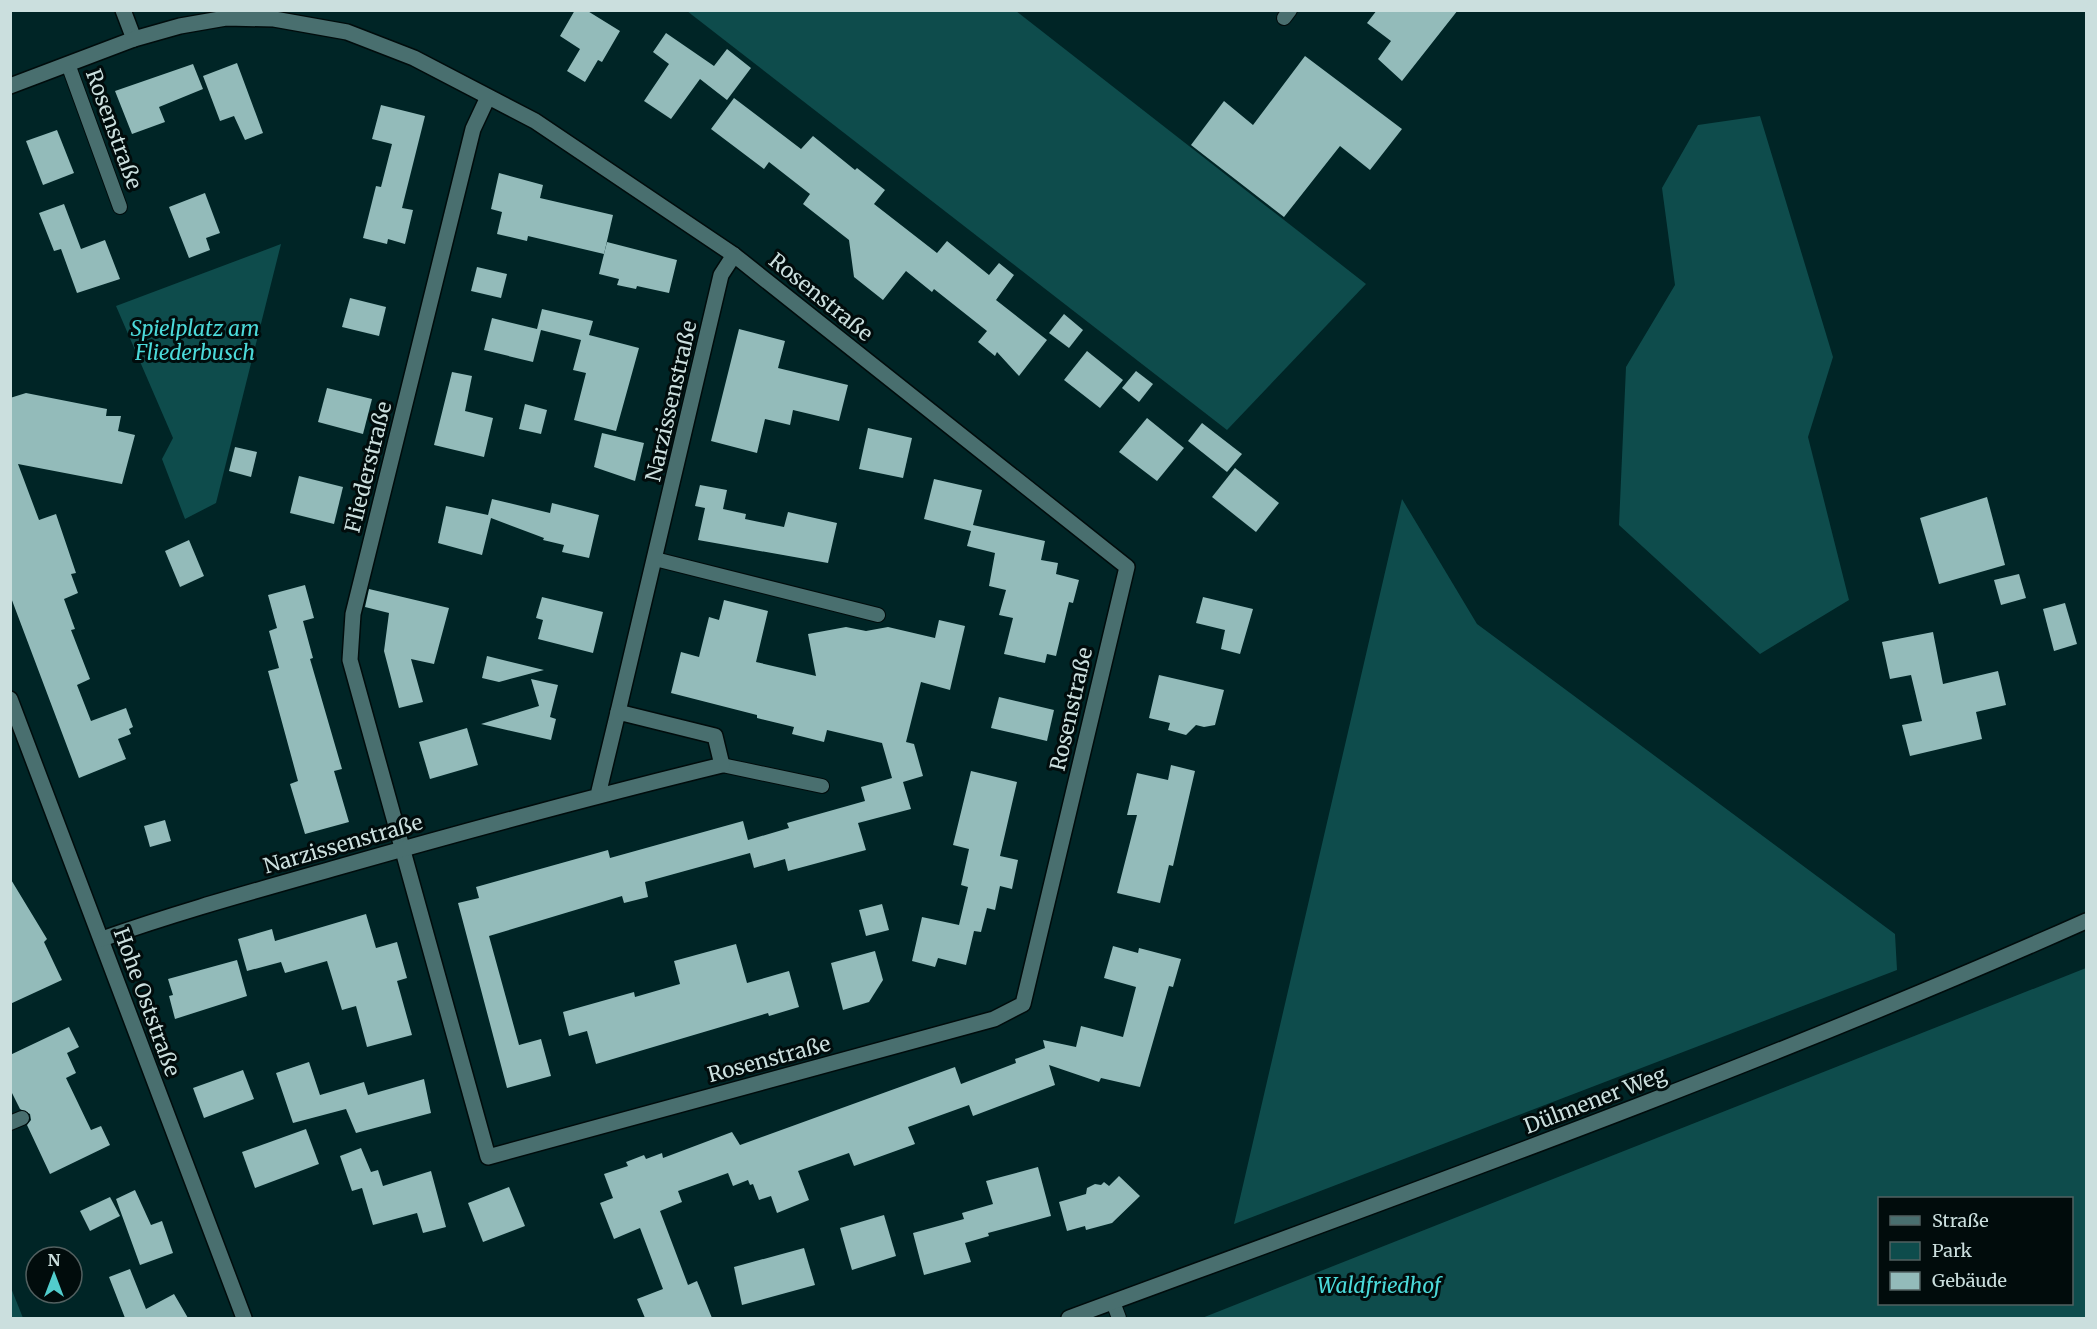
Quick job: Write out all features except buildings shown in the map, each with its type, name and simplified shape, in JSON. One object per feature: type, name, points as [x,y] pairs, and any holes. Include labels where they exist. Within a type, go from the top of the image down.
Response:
[{"type":"street","points":[[123,10],[134,39]]},
{"type":"street","name":"Rosenstraße","points":[[10,86],[134,39],[180,26],[226,18],[275,15],[347,32],[414,58],[535,121],[734,255],[1126,567],[1023,1004],[994,1018],[488,1157],[402,849]]},
{"type":"street","name":"Fliederstraße","points":[[402,849],[350,660],[353,614],[473,129],[488,97]]},
{"type":"street","name":"Narzissenstraße","points":[[598,795],[721,275],[734,255]]},
{"type":"street","name":"Hohe Oststraße","points":[[10,699],[244,1318]]},
{"type":"street","points":[[618,712],[715,736],[722,765]]},
{"type":"street","name":"Narzissenstraße","points":[[102,939],[153,920],[402,849],[598,795],[722,765]]},
{"type":"street","name":"Dülmener Weg","points":[[1069,1318],[1596,1123],[1953,981],[2086,921]]},
{"type":"lane","name":"Rosenstraße","points":[[68,64],[120,207]]},
{"type":"lane","points":[[655,559],[878,615]]},
{"type":"lane","name":"Narzissenstraße","points":[[722,765],[822,786]]},
{"type":"lane","points":[[1113,1302],[1119,1318]]},
{"type":"green space","points":[[687,11],[1016,11],[1366,284],[1227,430]]},
{"type":"green space","points":[[1760,116],[1833,357],[1808,437],[1849,600],[1760,654],[1619,525],[1626,367],[1675,285],[1662,188],[1698,125]]},
{"type":"green space","name":"Spielplatz am Fliederbusch","points":[[281,244],[216,503],[185,519],[162,459],[173,438],[116,306]]},
{"type":"green space","points":[[1402,499],[1477,624],[1895,934],[1897,970],[1234,1224]]},
{"type":"green space","name":"Waldfriedhof","points":[[2086,968],[2086,1318],[1202,1318]]},
{"type":"green space","points":[[11,1288],[23,1318],[11,1318]]}]
